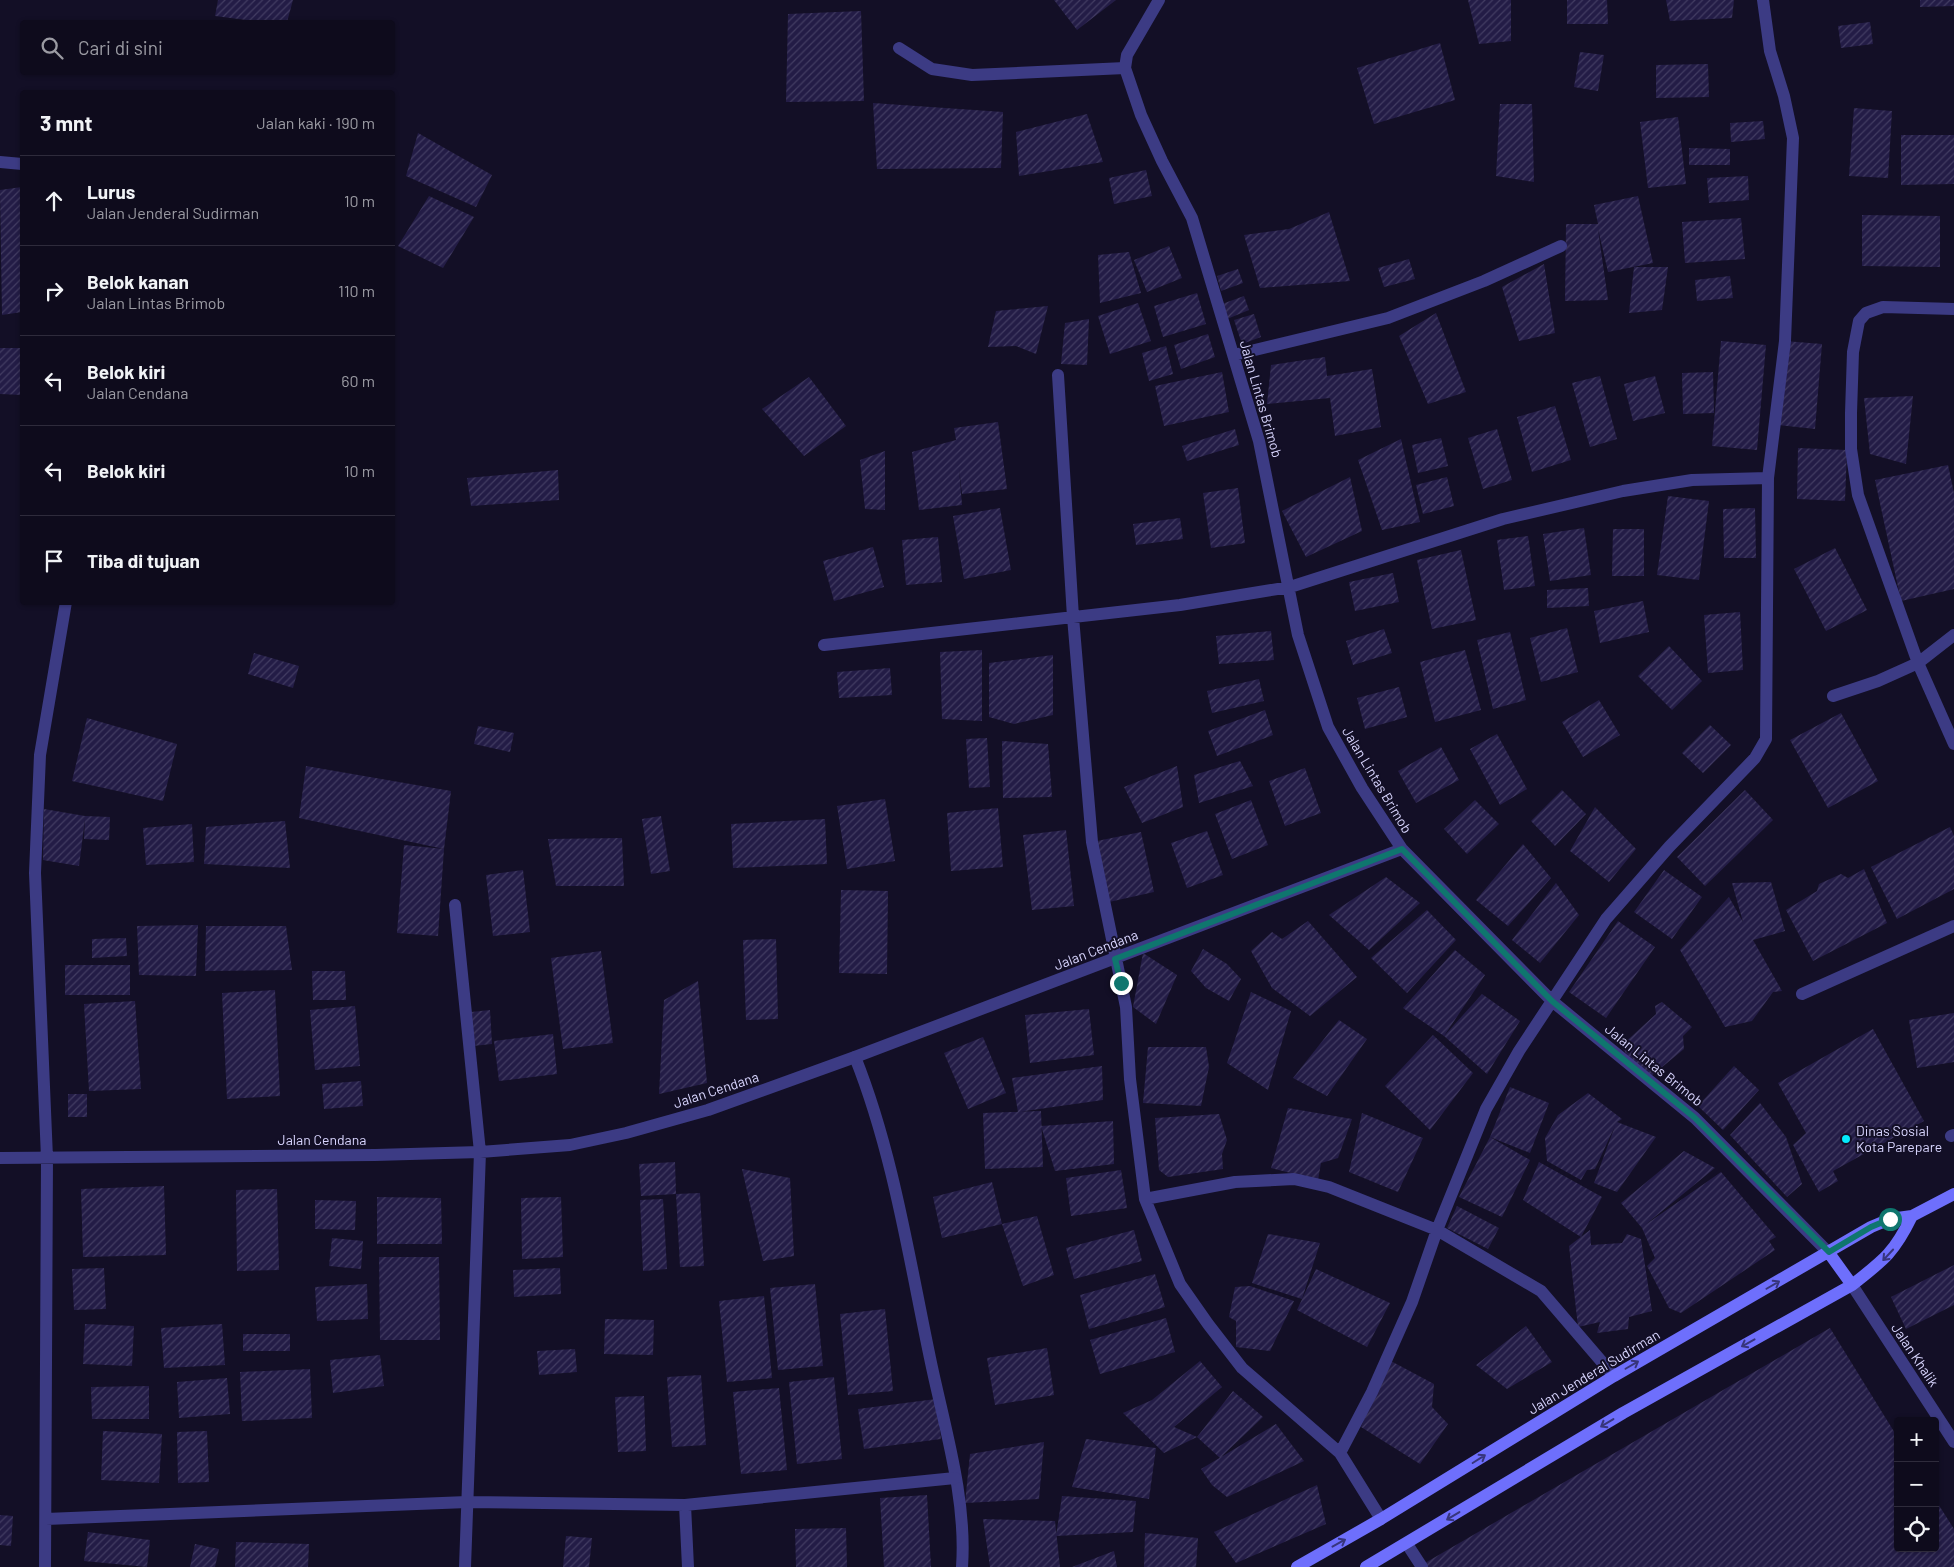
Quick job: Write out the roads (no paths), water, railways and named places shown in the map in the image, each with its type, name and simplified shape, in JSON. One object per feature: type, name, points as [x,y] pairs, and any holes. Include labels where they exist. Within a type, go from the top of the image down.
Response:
[{"type":"main road","name":"Jalan Jenderal Sudirman","points":[[1297,1567],[1381,1519],[1614,1376],[1871,1227],[1890,1219],[1912,1216],[1954,1194]]},
{"type":"main road","points":[[1366,1567],[1623,1413],[1852,1285],[1886,1259],[1900,1241],[1912,1216]]},
{"type":"main road","points":[[1829,1252],[1852,1285]]},
{"type":"street","points":[[899,48],[932,69],[972,75],[1125,68],[1127,55],[1159,0]]},
{"type":"street","points":[[1340,1453],[1372,1392],[1412,1302],[1437,1230],[1486,1109],[1519,1051],[1606,920],[1669,847],[1754,758],[1766,739],[1768,478],[1785,341],[1793,138],[1784,96],[1770,51],[1763,0]]},
{"type":"street","name":"Jalan Lintas Brimob","points":[[1125,68],[1141,115],[1162,161],[1192,218],[1259,441],[1290,587],[1298,635],[1328,727],[1362,788],[1402,849],[1552,1001],[1695,1118],[1829,1252]]},
{"type":"street","points":[[0,162],[20,164]]},
{"type":"street","points":[[1234,355],[1388,318],[1484,281],[1561,246]]},
{"type":"street","points":[[1954,310],[1883,307],[1866,313],[1859,321],[1852,352],[1851,449],[1858,495],[1918,663],[1954,744]]},
{"type":"street","points":[[1058,375],[1073,617],[1092,842],[1126,1007],[1130,1079],[1145,1199],[1180,1284],[1242,1368],[1340,1453],[1381,1519]]},
{"type":"street","points":[[824,645],[1180,604],[1290,587],[1503,519],[1623,491],[1692,480],[1768,478]]},
{"type":"street","points":[[45,1567],[48,1158],[35,873],[40,755],[65,605]]},
{"type":"street","points":[[1833,696],[1878,681],[1918,663],[1954,635]]},
{"type":"street","name":"Jalan Cendana","points":[[0,1158],[480,1152],[570,1144],[626,1133],[708,1110],[855,1057],[1402,849]]},
{"type":"street","points":[[455,905],[480,1152],[466,1567]]},
{"type":"street","points":[[1802,994],[1954,926]]},
{"type":"street","points":[[855,1057],[878,1119],[955,1478],[964,1541],[962,1567]]},
{"type":"street","points":[[1145,1199],[1235,1182],[1294,1179],[1329,1187],[1437,1230],[1541,1291],[1614,1376]]},
{"type":"street","name":"Jalan Khalik","points":[[1852,1285],[1954,1442]]},
{"type":"street","points":[[46,1519],[467,1502],[685,1505],[955,1478]]},
{"type":"street","points":[[685,1505],[688,1567]]},
{"type":"street","points":[[1407,1544],[1422,1567]]},
{"type":"place","name":"Dinas Sosial Kota Parepare","points":[[1846,1139]]}]
